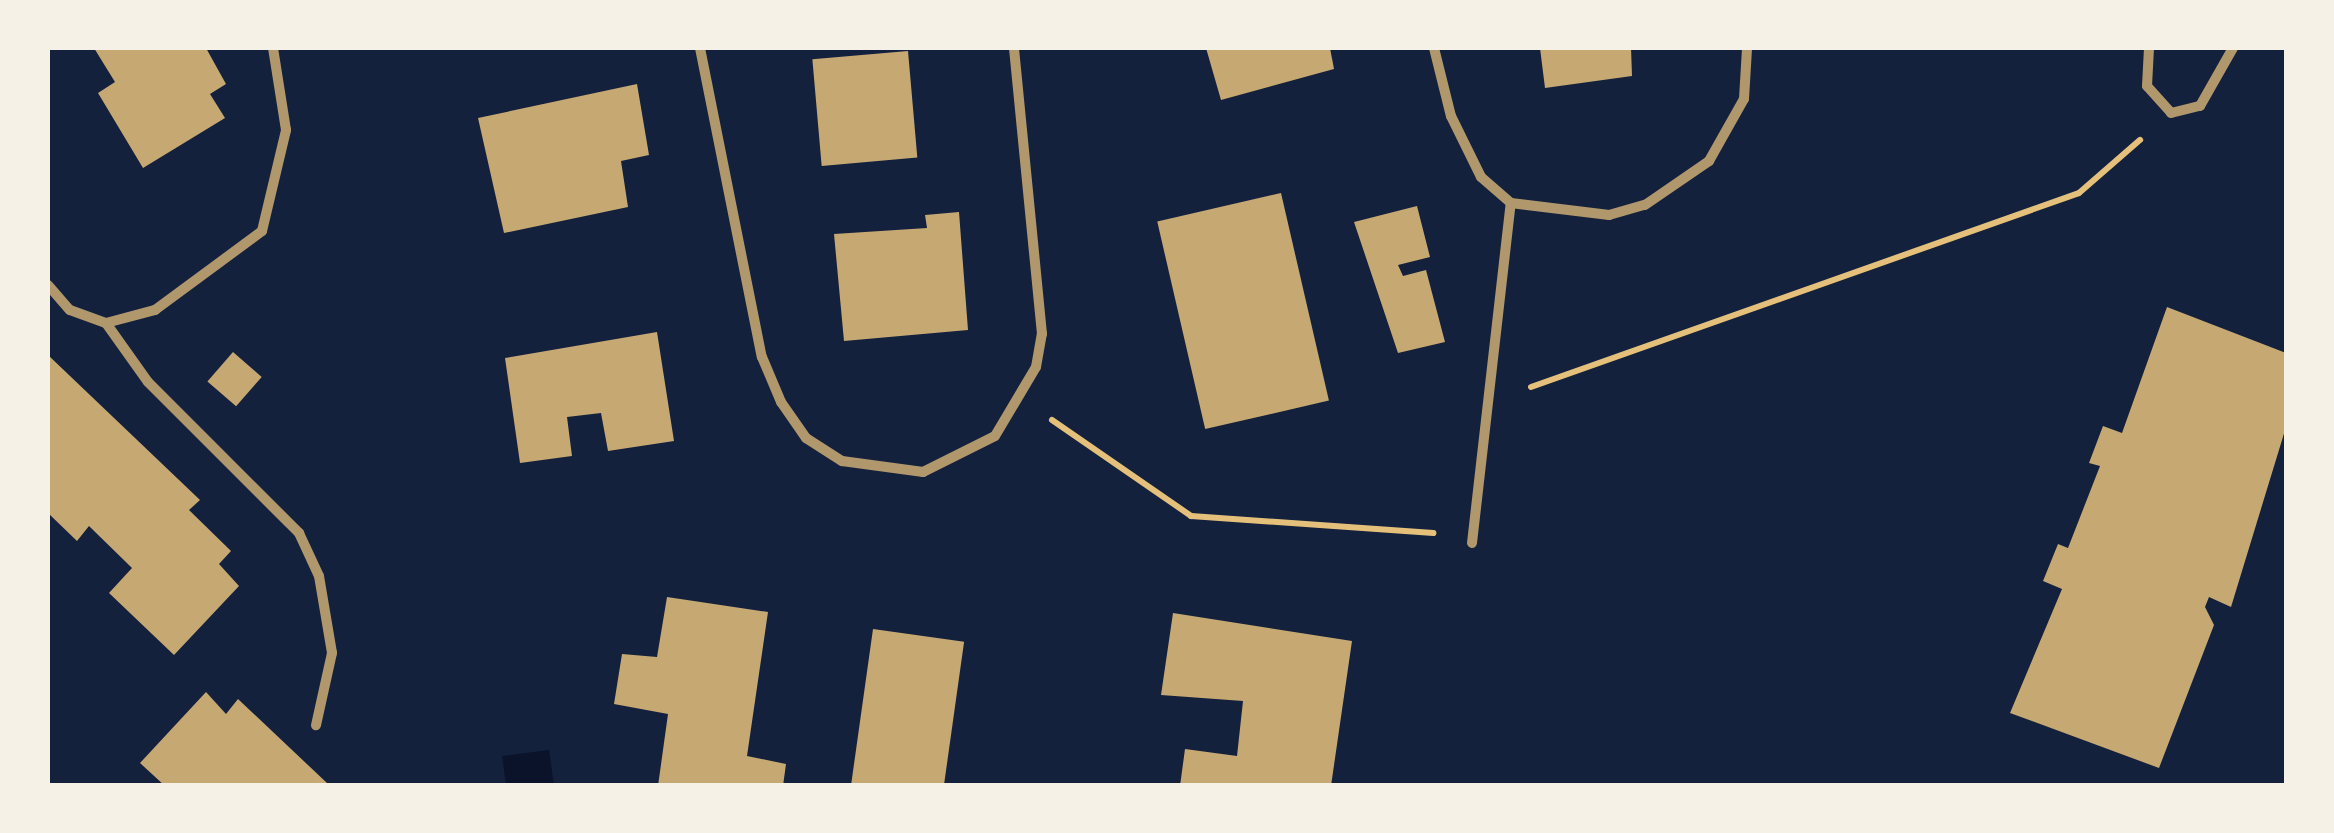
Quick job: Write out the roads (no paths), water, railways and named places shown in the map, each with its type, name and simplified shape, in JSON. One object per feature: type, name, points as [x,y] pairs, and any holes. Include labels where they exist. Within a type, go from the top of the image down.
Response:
[{"type":"street","points":[[106,324],[155,310],[262,231],[286,130],[274,48]]},
{"type":"street","points":[[700,48],[762,358],[806,438],[842,461],[923,472],[994,436],[1021,402],[1042,334],[1014,48]]},
{"type":"street","points":[[1434,48],[1463,148],[1512,203],[1608,215],[1678,187],[1709,161],[1744,99],[1748,48]]},
{"type":"street","points":[[2149,48],[2146,86],[2171,113],[2200,106],[2233,48]]},
{"type":"street","points":[[1472,543],[1512,203]]},
{"type":"street","points":[[48,285],[70,310],[106,324],[148,382],[299,533],[319,576],[332,654],[316,725]]},
{"type":"water","points":[[549,750],[554,785],[506,785],[502,756]]}]
